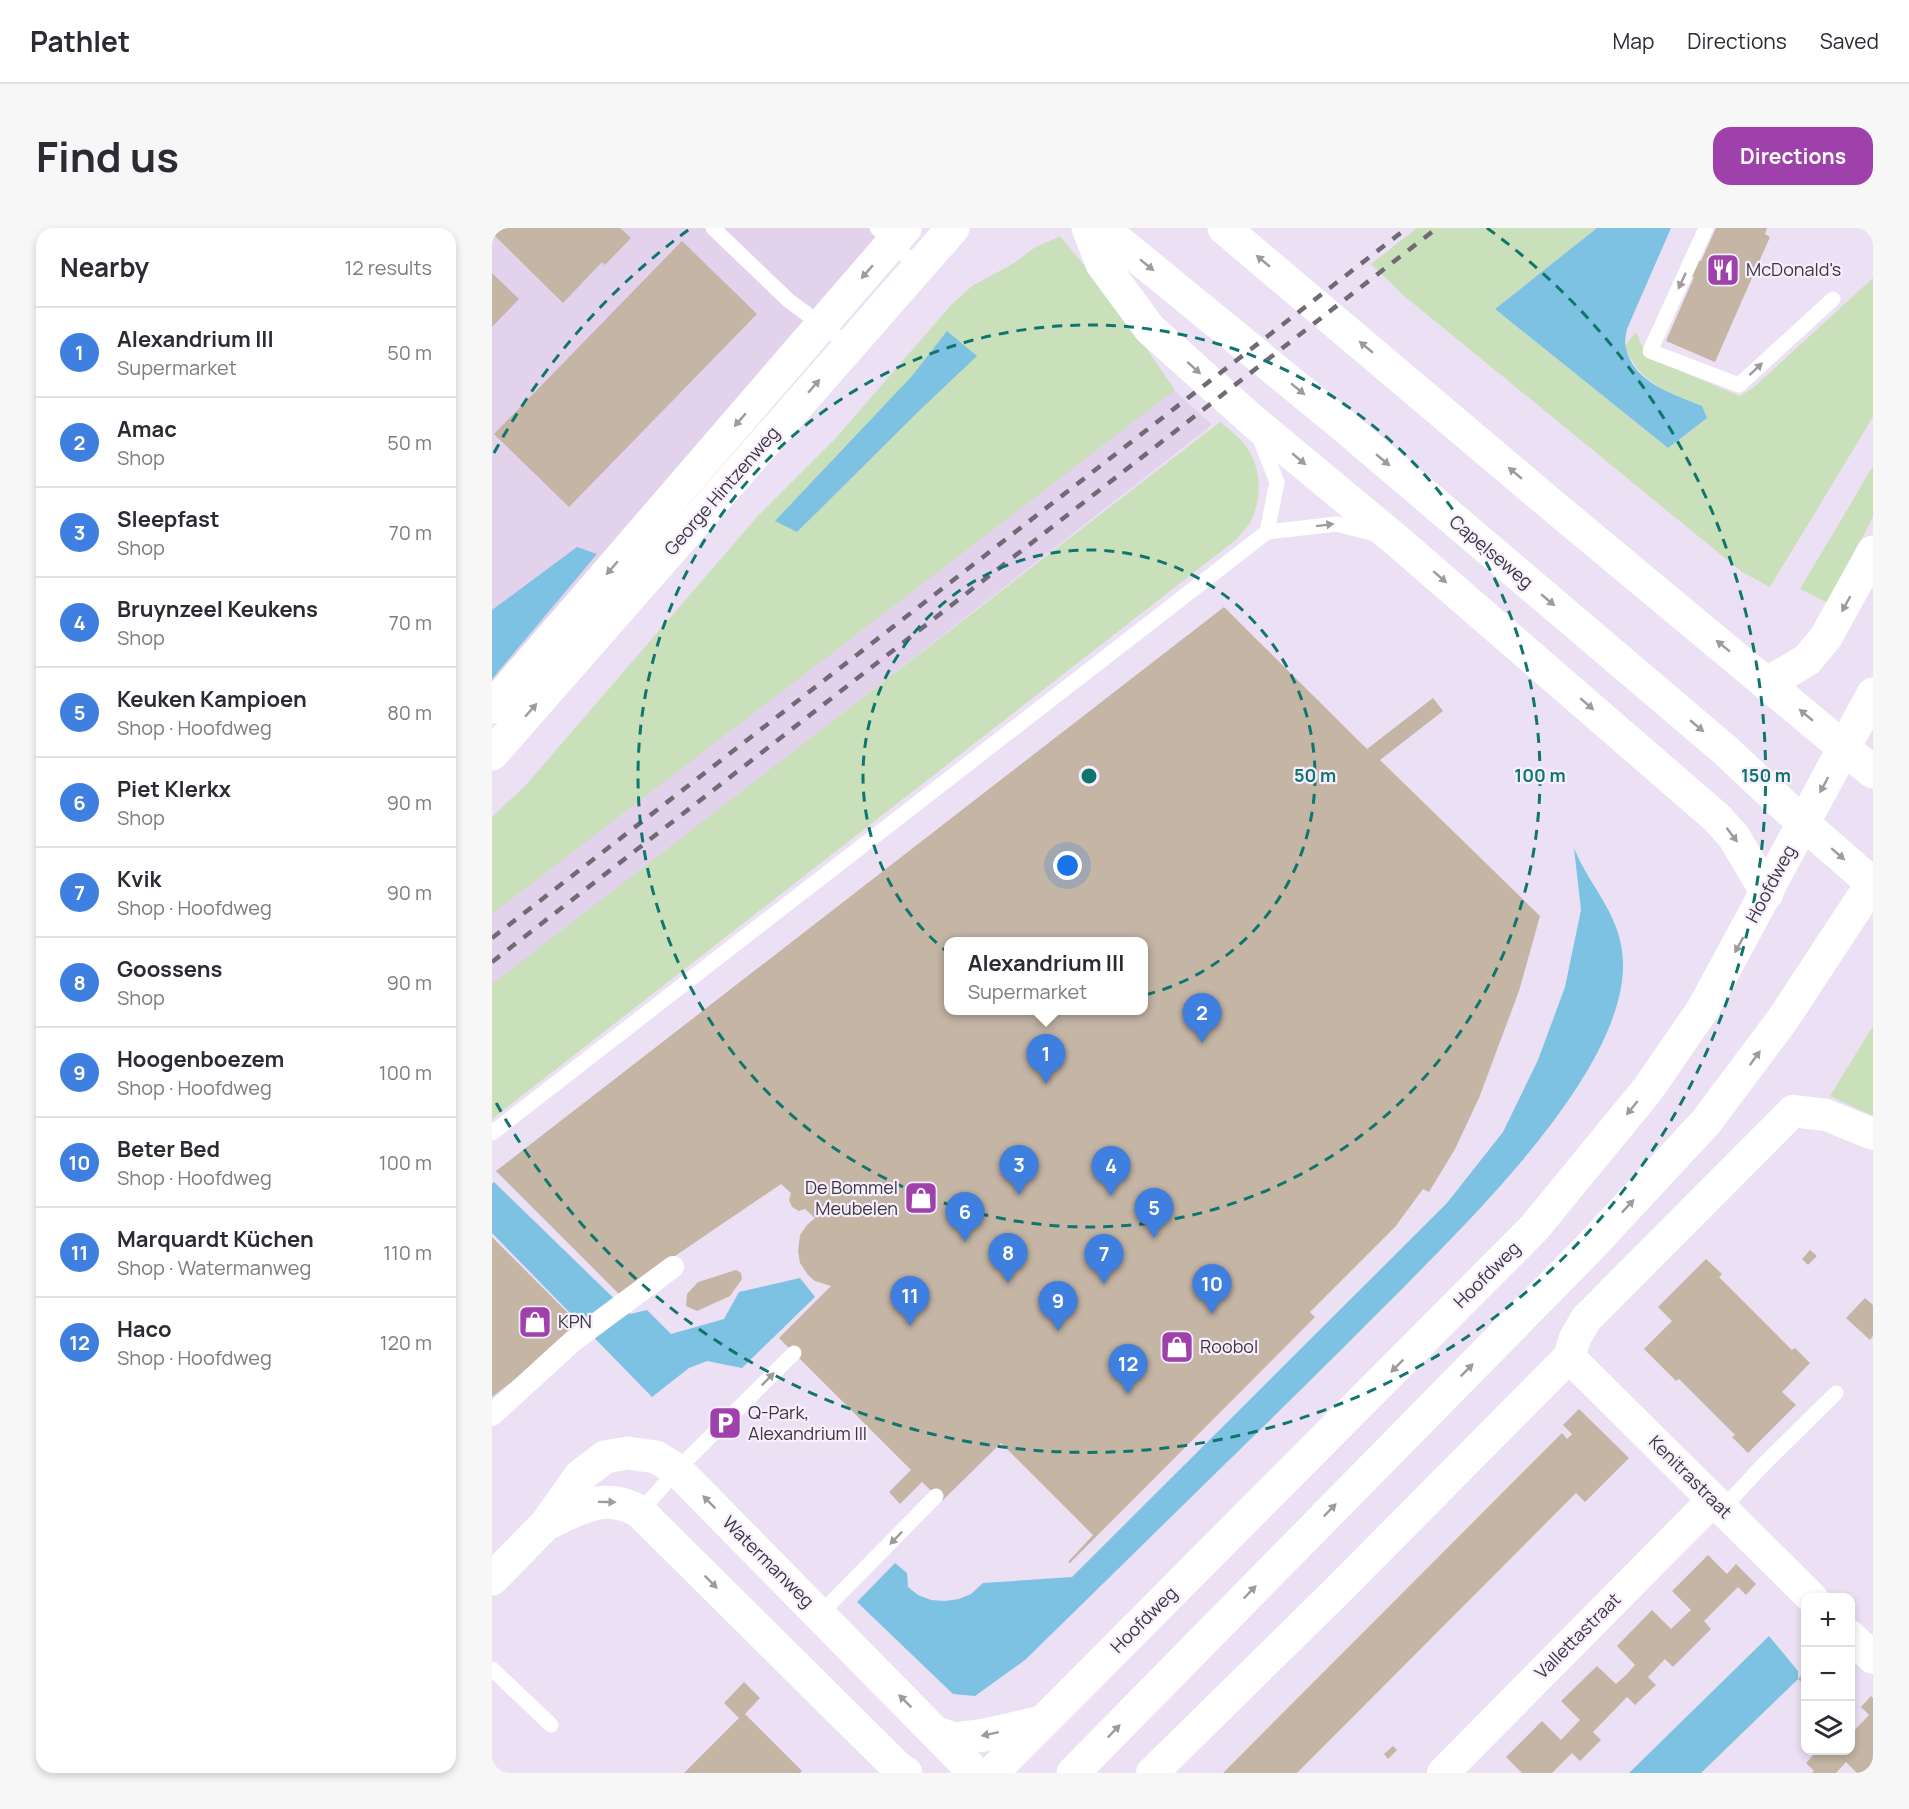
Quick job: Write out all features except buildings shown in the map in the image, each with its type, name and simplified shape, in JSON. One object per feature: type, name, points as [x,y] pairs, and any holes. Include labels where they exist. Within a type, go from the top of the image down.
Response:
[{"type":"main road","name":"George Hintzenweg","points":[[492,754],[953,228]]},
{"type":"main road","points":[[1088,228],[1101,264],[1150,329],[1254,422],[1395,539],[1718,818],[1734,837],[1767,893]]},
{"type":"main road","name":"Capelseweg","points":[[1102,228],[1339,422],[1716,742],[1804,824],[1873,883]]},
{"type":"main road","points":[[1224,228],[1559,511],[1873,771]]},
{"type":"main road","name":"George Hintzenweg","points":[[492,707],[822,324],[892,233]]},
{"type":"main road","points":[[1768,683],[1807,660],[1826,637],[1873,552]]},
{"type":"main road","name":"Hoofdweg","points":[[992,1773],[1534,1228],[1648,1089],[1697,1018],[1767,893],[1873,694]]},
{"type":"main road","points":[[1073,1773],[1588,1248],[1706,1122],[1783,1018],[1873,883]]},
{"type":"main road","name":"Watermanweg","points":[[492,1579],[546,1524],[580,1476],[605,1457],[628,1453],[656,1457],[677,1470],[975,1773]]},
{"type":"main road","name":"Watermanweg","points":[[546,1524],[589,1504],[602,1501],[625,1503],[640,1512],[901,1771]]},
{"type":"main road","points":[[939,1734],[954,1739],[985,1735],[1042,1722]]},
{"type":"street","points":[[1152,1773],[1337,1591],[1569,1357],[1575,1338],[1586,1319],[1793,1111],[1826,1116],[1873,1134]]},
{"type":"street","points":[[492,1414],[585,1332],[673,1267]]},
{"type":"street","name":"Kenitrastraat","points":[[1569,1357],[1807,1593]]},
{"type":"street","name":"Vallettastraat","points":[[1443,1773],[1718,1504]]},
{"type":"street","points":[[1855,1640],[1873,1658]]},
{"type":"lane","points":[[713,228],[788,300],[850,346]]},
{"type":"lane","points":[[1706,228],[1650,351],[1739,385],[1833,299]]},
{"type":"lane","points":[[892,233],[918,268]]},
{"type":"lane","points":[[1254,422],[1277,482],[1267,532]]},
{"type":"lane","points":[[492,1133],[1267,532],[1337,524],[1395,539]]},
{"type":"lane","points":[[640,1512],[677,1470],[794,1353]]},
{"type":"lane","points":[[1718,1504],[1764,1464],[1836,1393]]},
{"type":"lane","points":[[820,1614],[936,1496]]},
{"type":"lane","points":[[492,1668],[551,1725]]},
{"type":"shaded area","points":[[492,228],[888,228],[492,685]]},
{"type":"shaded area","points":[[1172,388],[1212,425],[492,987],[492,913]]},
{"type":"green space","points":[[1417,228],[1597,228],[1495,309],[1668,448],[1702,406],[1677,396],[1646,378],[1631,359],[1625,346],[1636,332],[1647,357],[1740,396],[1754,387],[1873,278],[1873,417],[1770,587],[1742,572],[1403,295],[1371,264]]},
{"type":"green space","points":[[1060,236],[1110,296],[1175,390],[492,914],[492,817],[526,785],[756,518],[835,439],[951,305],[972,286],[1016,262],[1034,248]]},
{"type":"green space","points":[[1220,422],[1245,445],[1257,472],[1259,492],[1255,512],[1250,523],[1237,539],[492,1119],[492,984]]},
{"type":"green space","points":[[1873,466],[1873,517],[1828,603],[1800,589]]},
{"type":"green space","points":[[1873,1026],[1873,1116],[1830,1096]]},
{"type":"water","points":[[1597,228],[1671,228],[1627,329],[1625,341],[1630,360],[1646,379],[1667,392],[1702,406],[1707,418],[1668,448],[1495,309]]},
{"type":"water","points":[[947,331],[977,356],[797,532],[775,521],[912,376]]},
{"type":"water","points":[[577,547],[597,554],[492,679],[492,610]]},
{"type":"water","points":[[1574,848],[1613,919],[1619,934],[1623,969],[1615,1010],[1597,1053],[1571,1097],[1539,1140],[1434,1257],[1025,1660],[975,1696],[953,1694],[857,1602],[895,1563],[907,1573],[908,1587],[918,1595],[931,1600],[959,1599],[971,1594],[983,1583],[1072,1577],[1447,1203],[1503,1132],[1538,1060],[1565,987],[1581,910]]},
{"type":"water","points":[[494,1182],[630,1314],[647,1310],[671,1334],[724,1319],[739,1292],[800,1278],[815,1297],[742,1368],[707,1361],[689,1368],[652,1397],[492,1233],[492,1184]]},
{"type":"water","points":[[1769,1636],[1798,1671],[1798,1679],[1701,1773],[1629,1773]]},
{"type":"railway","points":[[492,938],[1407,228]]},
{"type":"railway","points":[[492,962],[1437,228]]},
{"type":"place","name":"McDonald's","points":[[1723,270]]},
{"type":"place","name":"Amac","points":[[1202,1043]]},
{"type":"place","name":"Alexandrium III","points":[[1046,1084]]},
{"type":"place","name":"Sleepfast","points":[[1019,1195]]},
{"type":"place","name":"Bruynzeel Keukens","points":[[1111,1196]]},
{"type":"place","name":"De Bommel Meubelen","points":[[921,1198]]},
{"type":"place","name":"Keuken Kampioen","points":[[1154,1238]]},
{"type":"place","name":"Piet Klerkx","points":[[965,1242]]},
{"type":"place","name":"Goossens","points":[[1008,1283]]},
{"type":"place","name":"Kvik","points":[[1104,1284]]},
{"type":"place","name":"Beter Bed","points":[[1212,1314]]},
{"type":"place","name":"KPN","points":[[535,1322]]},
{"type":"place","name":"Marquardt Küchen","points":[[910,1326]]},
{"type":"place","name":"Hoogenboezem","points":[[1058,1331]]},
{"type":"place","name":"Roobol","points":[[1177,1347]]},
{"type":"place","name":"Haco","points":[[1128,1394]]},
{"type":"place","name":"Q-Park, Alexandrium III","points":[[725,1423]]}]
